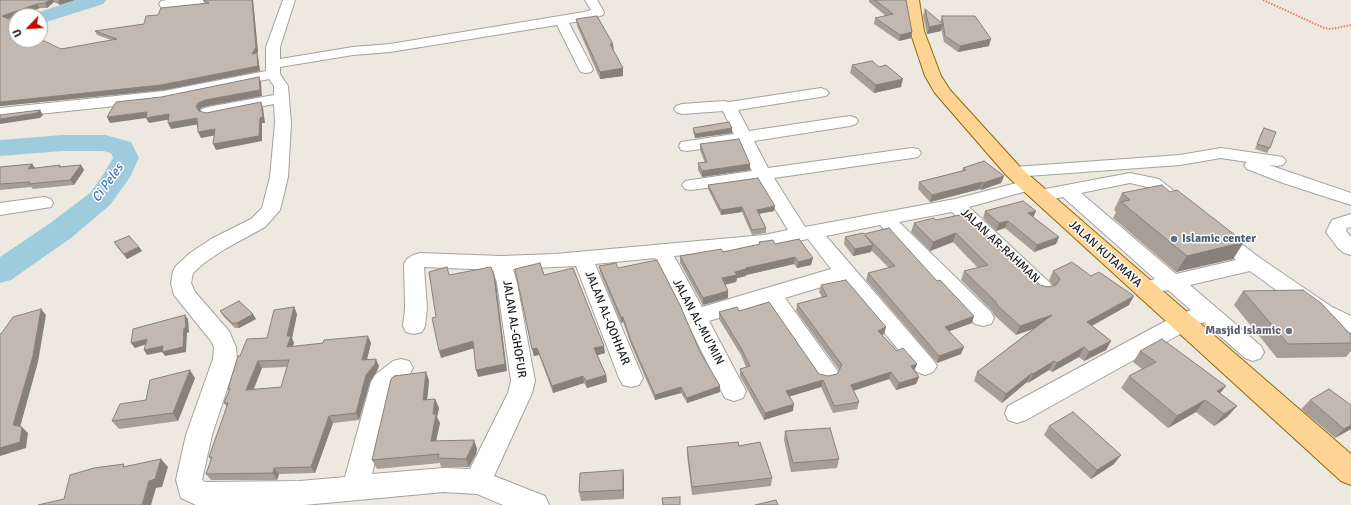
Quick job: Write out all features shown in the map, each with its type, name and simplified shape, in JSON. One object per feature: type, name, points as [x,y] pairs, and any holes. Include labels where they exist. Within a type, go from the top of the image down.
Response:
[{"type":"main road","name":"JALAN KUTAMAYA","points":[[912,0],[917,31],[933,76],[943,93],[1028,184],[1351,472]]},
{"type":"street","points":[[165,4],[200,0]]},
{"type":"street","points":[[289,0],[273,47],[273,69],[281,86],[283,123],[279,177],[271,210],[258,223],[218,244],[197,258],[183,271],[181,283],[186,295],[221,337],[225,347],[225,359],[200,436],[188,480],[191,489],[202,495],[300,493],[444,480],[478,482],[535,505]]},
{"type":"street","points":[[0,113],[164,96],[352,51],[390,48],[562,21],[595,14],[598,12],[591,0]]},
{"type":"street","points":[[562,21],[586,69]]},
{"type":"street","points":[[682,109],[724,106],[729,107],[821,93]]},
{"type":"street","points":[[208,112],[282,98]]},
{"type":"street","points":[[729,107],[746,138],[763,175],[806,232],[845,272],[925,366]]},
{"type":"street","points":[[687,146],[850,121]]},
{"type":"street","points":[[1222,153],[1289,179],[1351,199]]},
{"type":"street","points":[[414,326],[416,308],[414,264],[420,260],[501,263],[584,259],[764,241],[956,205],[1028,184],[1222,153],[1277,161]]},
{"type":"street","points":[[691,185],[912,154]]},
{"type":"street","points":[[1153,183],[1180,160]]},
{"type":"street","points":[[1028,184],[1067,191],[1130,178],[1153,183],[1253,263],[1324,313],[1351,325]]},
{"type":"street","points":[[1067,191],[1174,282],[1253,352]]},
{"type":"street","points":[[0,209],[44,202]]},
{"type":"street","name":"JALAN AR-RAHMAN","points":[[956,205],[1043,288]]},
{"type":"street","points":[[884,218],[983,318]]},
{"type":"street","points":[[1351,220],[1339,224],[1336,232],[1351,248]]},
{"type":"street","name":"JALAN AL-MU'MIN","points":[[662,252],[734,391]]},
{"type":"street","name":"JALAN AL-QOHHAR","points":[[584,259],[631,378]]},
{"type":"street","name":"JALAN AL-GHOFUR","points":[[478,482],[520,392],[523,381],[507,283],[501,263]]},
{"type":"street","points":[[1144,289],[1253,263]]},
{"type":"street","points":[[696,317],[845,272]]},
{"type":"street","points":[[771,294],[827,372]]},
{"type":"street","points":[[1017,413],[1183,322],[1208,312]]},
{"type":"street","points":[[355,488],[383,382],[400,368]]},
{"type":"path","points":[[1263,0],[1324,28],[1331,29],[1351,25]]},
{"type":"building","points":[[0,0],[50,0],[45,3],[25,8],[8,8],[8,14],[2,16],[8,19],[8,48],[48,48],[48,43],[61,49],[117,39],[95,31],[144,24],[146,16],[158,15],[161,8],[209,3],[203,0],[252,0],[256,47],[252,54],[257,53],[258,66],[161,85],[0,102]]},
{"type":"building","points":[[875,0],[906,0],[912,32],[900,35],[875,18],[893,14]]},
{"type":"building","points":[[925,9],[943,24],[929,27]]},
{"type":"building","points":[[597,16],[613,44],[610,44],[623,68],[600,72],[576,19]]},
{"type":"building","points":[[942,16],[975,16],[991,39],[960,46],[945,36]]},
{"type":"building","points":[[872,61],[879,67],[886,65],[903,79],[876,85],[852,65]]},
{"type":"building","points":[[259,77],[260,90],[205,100],[198,103],[196,107],[199,111],[206,113],[261,102],[263,117],[260,118],[259,136],[213,144],[215,129],[198,132],[197,118],[168,123],[169,114],[146,118],[147,112],[107,117],[116,102],[161,97]]},
{"type":"building","points":[[40,110],[37,113],[0,119],[0,115]]},
{"type":"building","points":[[729,122],[732,128],[695,134],[693,128]]},
{"type":"building","points":[[1264,128],[1276,132],[1270,148],[1257,144]]},
{"type":"building","points":[[739,139],[750,164],[702,171],[698,163],[707,162],[700,144]]},
{"type":"building","points":[[984,161],[1004,176],[983,183],[982,182],[932,195],[919,182],[966,170],[963,168]]},
{"type":"building","points":[[32,164],[28,169],[60,165],[59,167],[81,165],[70,180],[29,184],[30,182],[0,184],[0,167]]},
{"type":"building","points":[[758,178],[775,206],[757,210],[766,228],[752,230],[742,207],[721,210],[708,185]]},
{"type":"building","points":[[1162,185],[1170,192],[1177,190],[1244,242],[1187,256],[1121,202],[1130,200],[1122,193]]},
{"type":"building","points":[[1023,201],[1036,211],[1028,213],[1059,237],[1037,245],[1008,221],[999,223],[985,211]]},
{"type":"building","points":[[964,214],[1040,285],[1048,287],[1056,285],[1060,279],[1053,271],[1072,262],[1091,276],[1099,272],[1134,296],[1087,322],[1111,341],[1089,352],[1084,347],[1057,363],[1054,361],[1033,374],[1032,373],[1006,394],[977,372],[1052,315],[1020,326],[964,271],[988,265],[956,233],[933,242],[914,223],[934,218],[936,220]]},
{"type":"building","points":[[889,228],[937,281],[940,280],[974,316],[945,327],[964,347],[939,356],[868,273],[895,266],[865,235],[873,245],[855,249],[845,237]]},
{"type":"building","points":[[129,236],[139,247],[124,254],[114,242]]},
{"type":"building","points":[[799,239],[813,258],[798,262],[795,257],[746,268],[735,272],[737,275],[722,278],[728,291],[703,298],[680,256],[721,249],[723,252],[760,244],[759,242],[773,240],[775,244]]},
{"type":"building","points":[[657,260],[680,305],[700,352],[720,386],[687,398],[681,387],[655,395],[631,341],[623,317],[621,317],[599,266],[616,263],[618,268]]},
{"type":"building","points":[[540,263],[544,275],[573,268],[604,346],[594,348],[606,375],[586,381],[583,376],[552,386],[537,348],[532,349],[515,269]]},
{"type":"building","points":[[447,267],[449,275],[491,267],[494,276],[505,364],[476,370],[473,341],[439,351],[432,318],[436,317],[429,272]]},
{"type":"building","points":[[846,280],[886,327],[878,331],[897,351],[903,348],[917,364],[911,366],[919,377],[899,383],[891,372],[851,385],[859,402],[834,406],[823,380],[786,391],[794,404],[765,413],[740,369],[750,366],[719,312],[737,307],[739,311],[769,302],[819,374],[828,376],[837,374],[842,365],[797,304],[827,296],[821,285]]},
{"type":"building","points":[[1303,290],[1321,303],[1351,335],[1351,343],[1288,344],[1243,291]]},
{"type":"building","points":[[239,301],[253,314],[237,323],[232,323],[220,311]]},
{"type":"building","points":[[294,307],[287,336],[291,336],[287,347],[323,343],[324,340],[368,336],[362,360],[376,359],[375,364],[366,375],[356,413],[329,416],[311,467],[274,468],[273,473],[206,474],[212,457],[209,457],[228,403],[224,403],[230,389],[228,389],[238,356],[240,356],[247,339],[267,338],[274,310]],"holes":[[[289,360],[281,387],[246,390],[258,361]]]},
{"type":"building","points":[[41,309],[33,356],[13,425],[22,427],[20,442],[0,448],[0,334],[13,317]]},
{"type":"building","points":[[185,315],[186,328],[184,328],[183,347],[162,352],[163,346],[144,350],[147,339],[131,343],[133,329]]},
{"type":"building","points":[[1162,339],[1226,386],[1217,391],[1237,406],[1224,414],[1205,400],[1177,416],[1129,376],[1156,362],[1140,351]]},
{"type":"building","points":[[190,370],[173,413],[112,421],[120,404],[146,400],[150,380]]},
{"type":"building","points":[[426,372],[423,400],[435,399],[433,414],[436,414],[431,441],[474,440],[466,459],[438,458],[439,454],[372,460],[391,379],[394,376]]},
{"type":"building","points":[[1329,389],[1351,405],[1351,425],[1344,429],[1310,400]]},
{"type":"building","points":[[1073,412],[1121,455],[1097,470],[1049,426]]},
{"type":"building","points":[[830,428],[839,459],[793,463],[785,431]]},
{"type":"building","points":[[738,442],[739,446],[760,442],[772,478],[692,487],[687,447]]},
{"type":"building","points":[[161,459],[155,479],[149,481],[142,505],[38,505],[64,499],[70,475],[94,468],[124,464],[123,467]]},
{"type":"building","points":[[623,470],[623,490],[579,492],[580,473]]},
{"type":"building","points":[[680,497],[680,505],[663,505],[662,498]]},
{"type":"building","points":[[776,500],[778,505],[755,505]]},
{"type":"waterway","name":"Ci Peles","points":[[48,15],[96,0]]},
{"type":"waterway","name":"Ci Peles","points":[[0,148],[62,143],[105,143],[122,148],[126,158],[116,177],[100,199],[60,231],[0,272]]},
{"type":"place","name":"Islamic center","points":[[1174,239]]},
{"type":"place","name":"Masjid Islamic","points":[[1289,331]]}]
